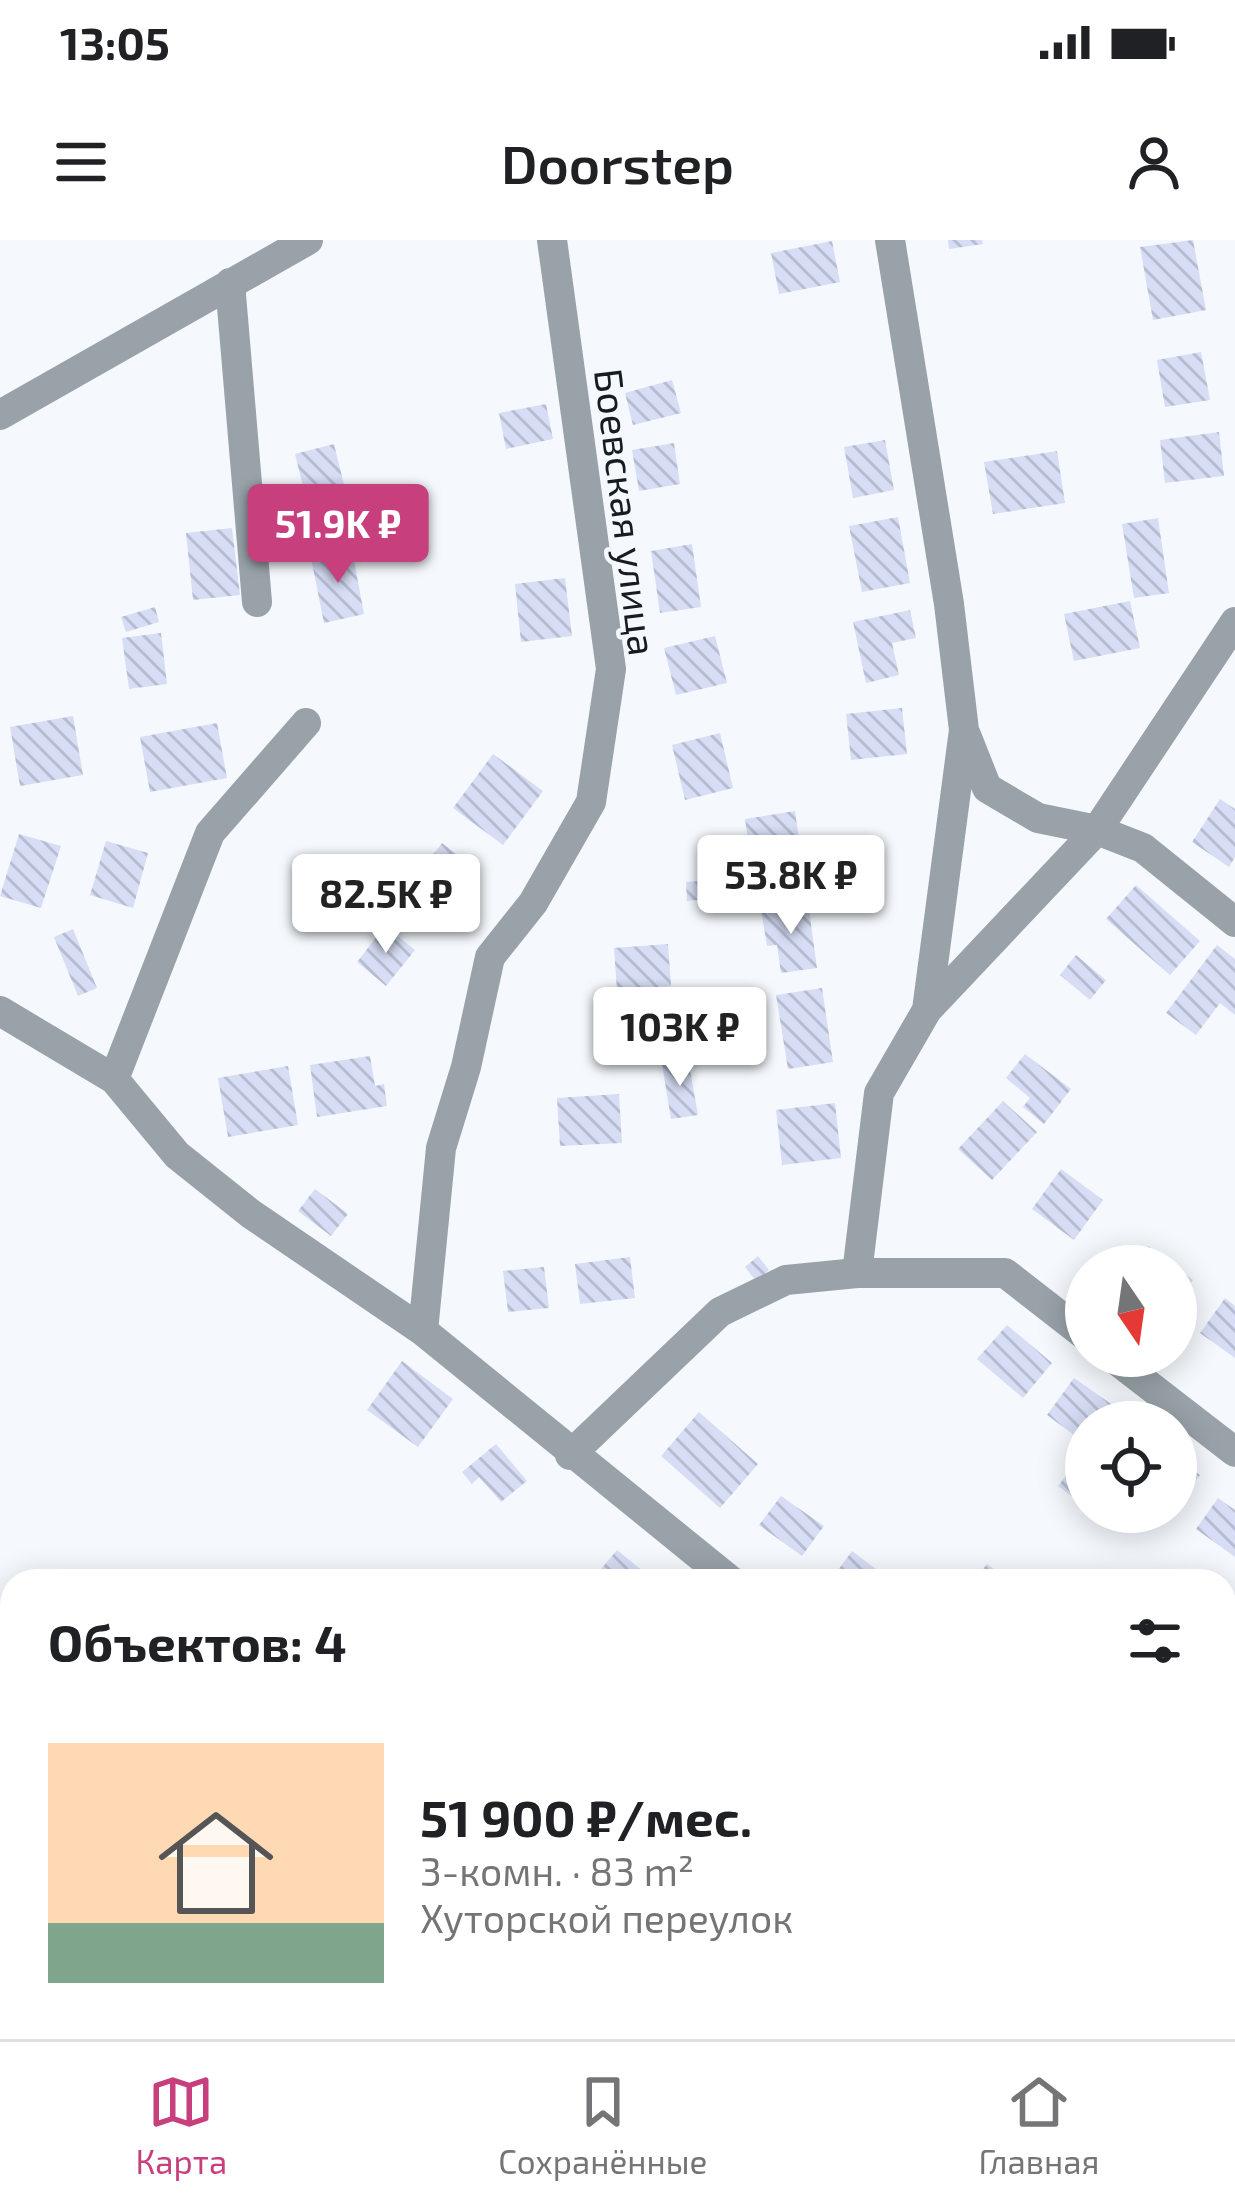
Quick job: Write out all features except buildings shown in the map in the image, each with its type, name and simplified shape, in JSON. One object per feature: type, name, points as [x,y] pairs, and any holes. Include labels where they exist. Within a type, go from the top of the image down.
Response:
[{"type":"street","points":[[0,416],[308,240]]},
{"type":"street","name":"Боевская улица","points":[[423,1331],[441,1148],[466,1067],[490,957],[532,903],[591,802],[611,669],[552,240]]},
{"type":"street","points":[[890,240],[964,730],[987,788],[1038,818],[1097,830],[1143,848],[1235,922]]},
{"type":"street","points":[[230,283],[257,602]]},
{"type":"street","points":[[856,1273],[879,1093],[927,1010],[1097,830],[1235,622]]},
{"type":"street","points":[[114,1079],[209,833],[307,723]]},
{"type":"street","points":[[927,1010],[964,730]]},
{"type":"street","points":[[0,1012],[114,1079],[177,1155],[251,1214],[423,1331],[715,1569]]},
{"type":"street","points":[[570,1455],[720,1312],[786,1280],[856,1273],[1005,1273],[1065,1320]]},
{"type":"street","points":[[1138,1377],[1235,1452]]}]
